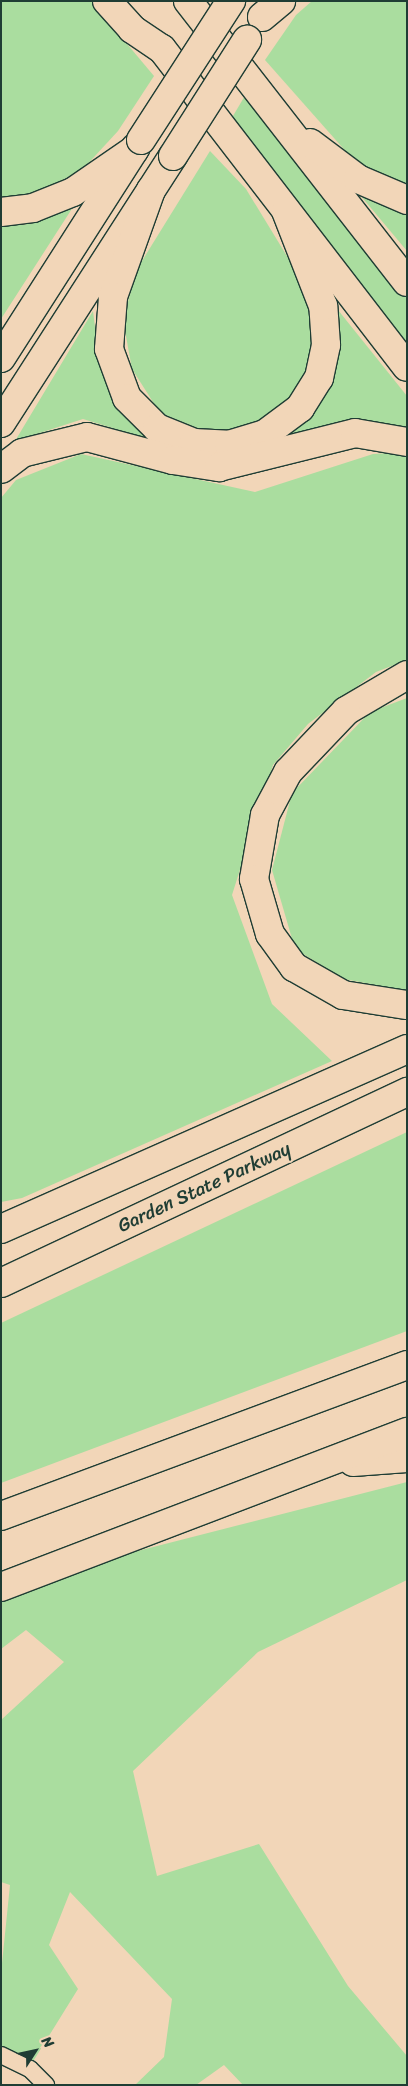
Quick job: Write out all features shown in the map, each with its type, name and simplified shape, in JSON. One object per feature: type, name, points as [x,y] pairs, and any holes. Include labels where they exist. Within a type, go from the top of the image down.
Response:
[{"type":"highway","points":[[106,1],[132,29],[162,50]]},
{"type":"highway","points":[[125,1],[407,367]]},
{"type":"highway","points":[[188,1],[277,118],[407,282]]},
{"type":"highway","points":[[1,358],[231,1]]},
{"type":"highway","points":[[1,422],[247,40],[272,6]]},
{"type":"highway","points":[[277,118],[358,179],[407,200]]},
{"type":"highway","points":[[1,212],[33,208],[73,192],[138,145]]},
{"type":"highway","points":[[151,190],[113,297],[109,349],[127,398],[157,428],[194,443],[229,445],[265,434],[300,408],[319,378],[326,345],[322,306],[286,211]]},
{"type":"highway","points":[[1,469],[22,453],[87,437],[173,460],[219,467],[355,433],[407,442]]},
{"type":"highway","points":[[407,675],[346,711],[288,772],[266,815],[254,879],[270,934],[294,967],[343,995],[407,1005]]},
{"type":"highway","points":[[1,1229],[407,1050]]},
{"type":"highway","name":"Garden State Parkway","points":[[1,1283],[407,1092]]},
{"type":"highway","points":[[1,1221],[29,1216]]},
{"type":"highway","points":[[1,1516],[407,1365]]},
{"type":"highway","points":[[1,1587],[407,1432]]},
{"type":"highway","points":[[322,1465],[407,1458]]},
{"type":"street","points":[[1,2055],[30,2069],[46,2085]]},
{"type":"green space","points":[[1,1],[91,1],[154,76],[118,131],[83,169],[38,193],[1,200]]},
{"type":"green space","points":[[312,1],[407,1],[407,185],[357,164],[265,60],[296,15]]},
{"type":"green space","points":[[246,94],[407,292],[407,345],[230,121]]},
{"type":"green space","points":[[210,151],[246,189],[293,266],[309,299],[319,342],[304,386],[265,422],[212,434],[160,413],[132,369],[123,320],[137,269]]},
{"type":"green space","points":[[355,189],[407,214],[407,251]]},
{"type":"green space","points":[[75,204],[1,319],[1,223],[24,225]]},
{"type":"green space","points":[[338,310],[407,396],[407,433],[272,446]]},
{"type":"green space","points":[[93,311],[99,359],[114,405],[155,441],[83,419],[15,441]]},
{"type":"green space","points":[[407,452],[407,660],[376,672],[308,724],[273,765],[232,895],[272,1004],[332,1061],[22,1198],[1,1202],[1,498],[16,480],[81,454],[255,492],[373,454]]},
{"type":"green space","points":[[407,698],[407,991],[344,979],[295,949],[272,870],[292,793],[370,712]]},
{"type":"green space","points":[[407,1132],[407,1331],[1,1483],[1,1323]]},
{"type":"green space","points":[[407,1482],[407,1580],[258,1652],[133,1771],[157,1876],[259,1844],[348,1986],[407,2056],[407,2085],[243,2085],[224,2065],[196,2085],[135,2085],[164,2057],[172,1999],[70,1892],[49,1945],[78,1989],[29,2068],[1,2057],[1,1973],[10,1885],[1,1882],[1,1720],[64,1662],[26,1630],[1,1649],[1,1586]]}]
